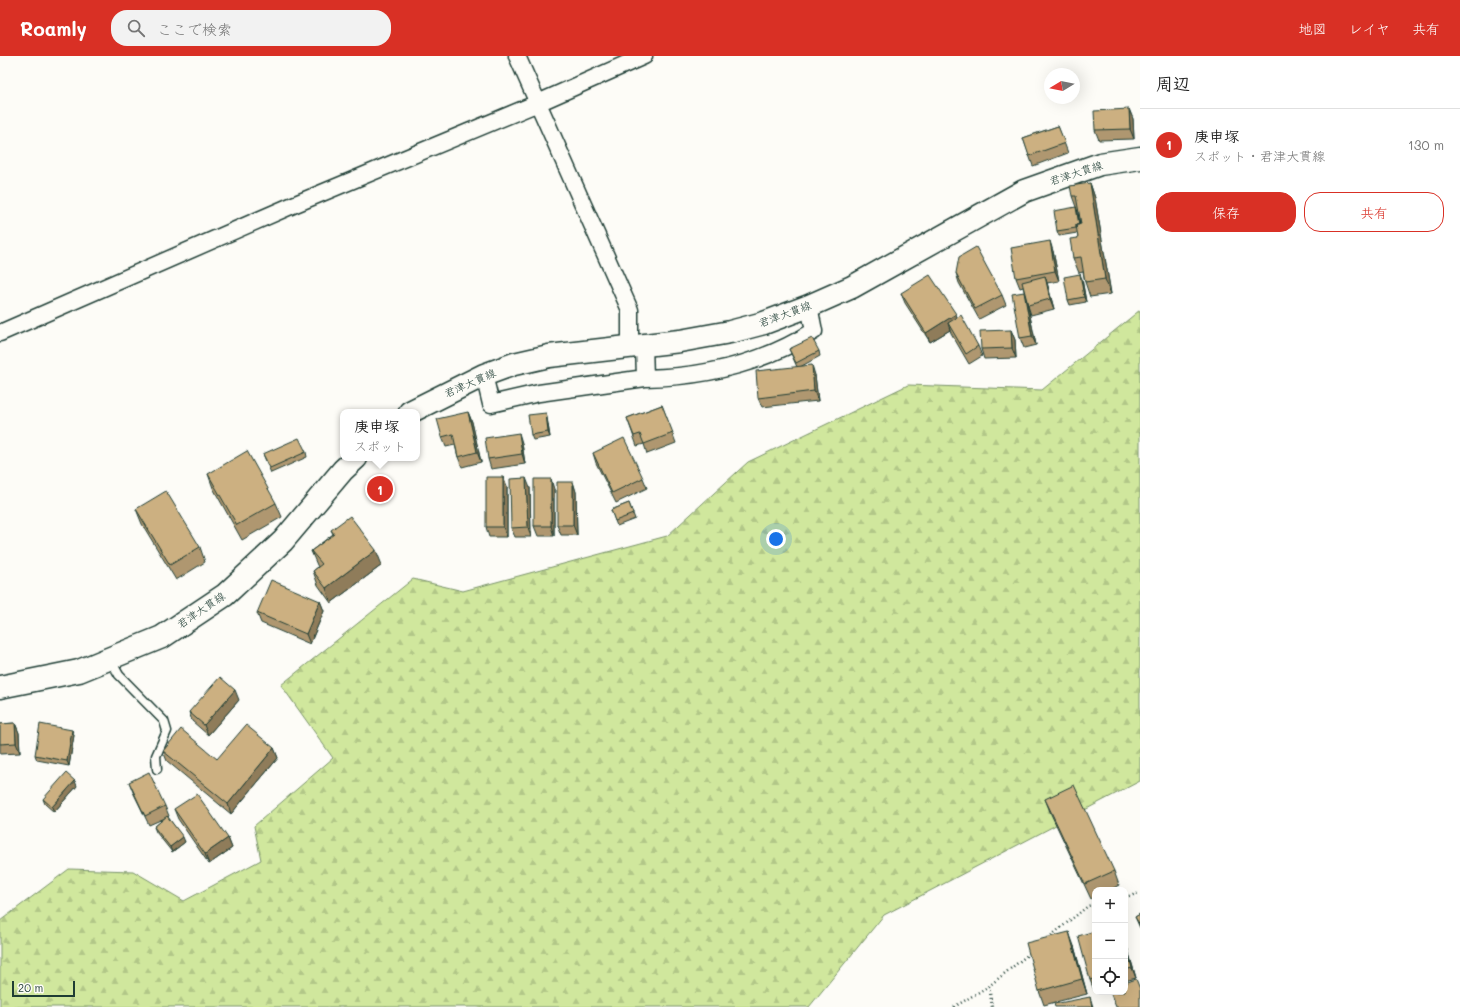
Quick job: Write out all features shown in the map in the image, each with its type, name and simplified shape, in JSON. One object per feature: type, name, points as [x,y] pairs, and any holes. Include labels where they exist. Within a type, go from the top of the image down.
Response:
[{"type":"main road","name":"君津大貫線","points":[[416,409],[484,375],[514,364],[549,356],[680,341],[730,332],[764,323],[809,306],[852,287],[1024,191],[1100,164],[1140,158]]},
{"type":"main road","name":"君津大貫線","points":[[0,687],[79,671],[162,637],[225,595],[283,541],[343,470],[353,461]]},
{"type":"street","points":[[517,56],[630,310],[645,378]]},
{"type":"street","points":[[0,333],[293,205],[538,103],[644,56]]},
{"type":"street","points":[[484,375],[491,404],[539,393],[645,378],[666,378],[703,373],[745,363],[779,350],[814,331],[809,306]]},
{"type":"lane","points":[[110,658],[119,675],[164,721],[167,731],[156,756],[157,769]]},
{"type":"path","points":[[1128,896],[1140,894]]},
{"type":"path","points":[[1045,941],[1088,906],[1092,905]]},
{"type":"path","points":[[954,1007],[989,986],[1032,951]]},
{"type":"path","points":[[989,986],[992,1007]]},
{"type":"green space","points":[[1140,310],[1140,781],[884,915],[809,1007],[0,1007],[0,921],[69,869],[133,871],[184,901],[261,860],[254,826],[333,758],[281,685],[413,579],[463,591],[667,536],[748,462],[908,385],[1042,390]]},
{"type":"building","points":[[1129,109],[1130,129],[1095,130],[1094,111]]},
{"type":"building","points":[[1058,126],[1065,143],[1029,156],[1023,138]]},
{"type":"building","points":[[1090,183],[1105,279],[1085,282],[1081,257],[1073,258],[1070,239],[1078,238],[1076,225],[1081,224],[1076,196],[1072,196],[1070,186]]},
{"type":"building","points":[[1076,207],[1079,225],[1076,225],[1076,228],[1057,231],[1054,211]]},
{"type":"building","points":[[1050,241],[1055,271],[1016,278],[1011,248]]},
{"type":"building","points":[[976,247],[1002,295],[975,309],[956,273],[959,257]]},
{"type":"building","points":[[1080,274],[1084,297],[1068,300],[1064,277]]},
{"type":"building","points":[[930,275],[956,314],[926,333],[901,293]]},
{"type":"building","points":[[1045,276],[1050,299],[1028,305],[1022,282]]},
{"type":"building","points":[[1024,292],[1032,336],[1020,338],[1012,294]]},
{"type":"building","points":[[961,315],[978,346],[966,354],[948,323]]},
{"type":"building","points":[[1011,330],[1012,348],[981,349],[980,331]]},
{"type":"building","points":[[812,338],[819,351],[796,363],[789,349]]},
{"type":"building","points":[[812,365],[814,391],[758,398],[756,371]]},
{"type":"building","points":[[662,405],[673,433],[644,444],[640,434],[634,436],[627,418]]},
{"type":"building","points":[[468,412],[477,452],[458,457],[453,434],[442,437],[437,419]]},
{"type":"building","points":[[546,413],[548,432],[531,435],[528,415]]},
{"type":"building","points":[[519,433],[522,454],[488,459],[485,438]]},
{"type":"building","points":[[299,438],[306,452],[270,468],[263,454]]},
{"type":"building","points":[[624,438],[643,478],[612,493],[593,453]]},
{"type":"building","points":[[247,451],[276,503],[237,525],[208,474]]},
{"type":"building","points":[[486,477],[503,477],[503,527],[486,527]]},
{"type":"building","points":[[526,478],[528,527],[511,528],[510,479]]},
{"type":"building","points":[[534,479],[551,479],[551,526],[534,526]]},
{"type":"building","points":[[557,482],[573,482],[573,525],[557,525]]},
{"type":"building","points":[[166,491],[200,547],[170,565],[136,509]]},
{"type":"building","points":[[629,503],[633,514],[615,521],[611,510]]},
{"type":"building","points":[[350,516],[376,550],[326,588],[313,571],[322,564],[311,551],[334,534],[331,530]]},
{"type":"building","points":[[271,580],[320,601],[306,634],[257,613]]},
{"type":"building","points":[[220,677],[235,690],[204,725],[189,712]]},
{"type":"building","points":[[15,723],[16,743],[0,744],[0,724]]},
{"type":"building","points":[[40,724],[72,730],[67,761],[35,755]]},
{"type":"building","points":[[246,725],[274,748],[228,804],[163,751],[181,729],[217,759]]},
{"type":"building","points":[[149,772],[165,806],[145,816],[129,782]]},
{"type":"building","points":[[66,773],[75,781],[52,807],[43,799]]},
{"type":"building","points":[[1074,785],[1114,871],[1085,884],[1045,799]]},
{"type":"building","points":[[197,794],[228,838],[205,854],[174,809]]},
{"type":"building","points":[[167,816],[183,837],[170,847],[154,827]]},
{"type":"building","points":[[1140,914],[1140,925],[1135,917]]},
{"type":"building","points":[[1069,932],[1082,979],[1039,991],[1026,943]]},
{"type":"building","points":[[1092,932],[1092,979],[1090,980],[1078,936]]},
{"type":"building","points":[[1128,954],[1132,968],[1128,969]]},
{"type":"building","points":[[1136,979],[1140,989],[1140,1007],[1116,1007],[1111,995],[1128,995],[1128,982]]},
{"type":"building","points":[[1090,997],[1092,1007],[1055,1007],[1054,1004]]},
{"type":"place","name":"庚申塚","points":[[380,489]]}]
